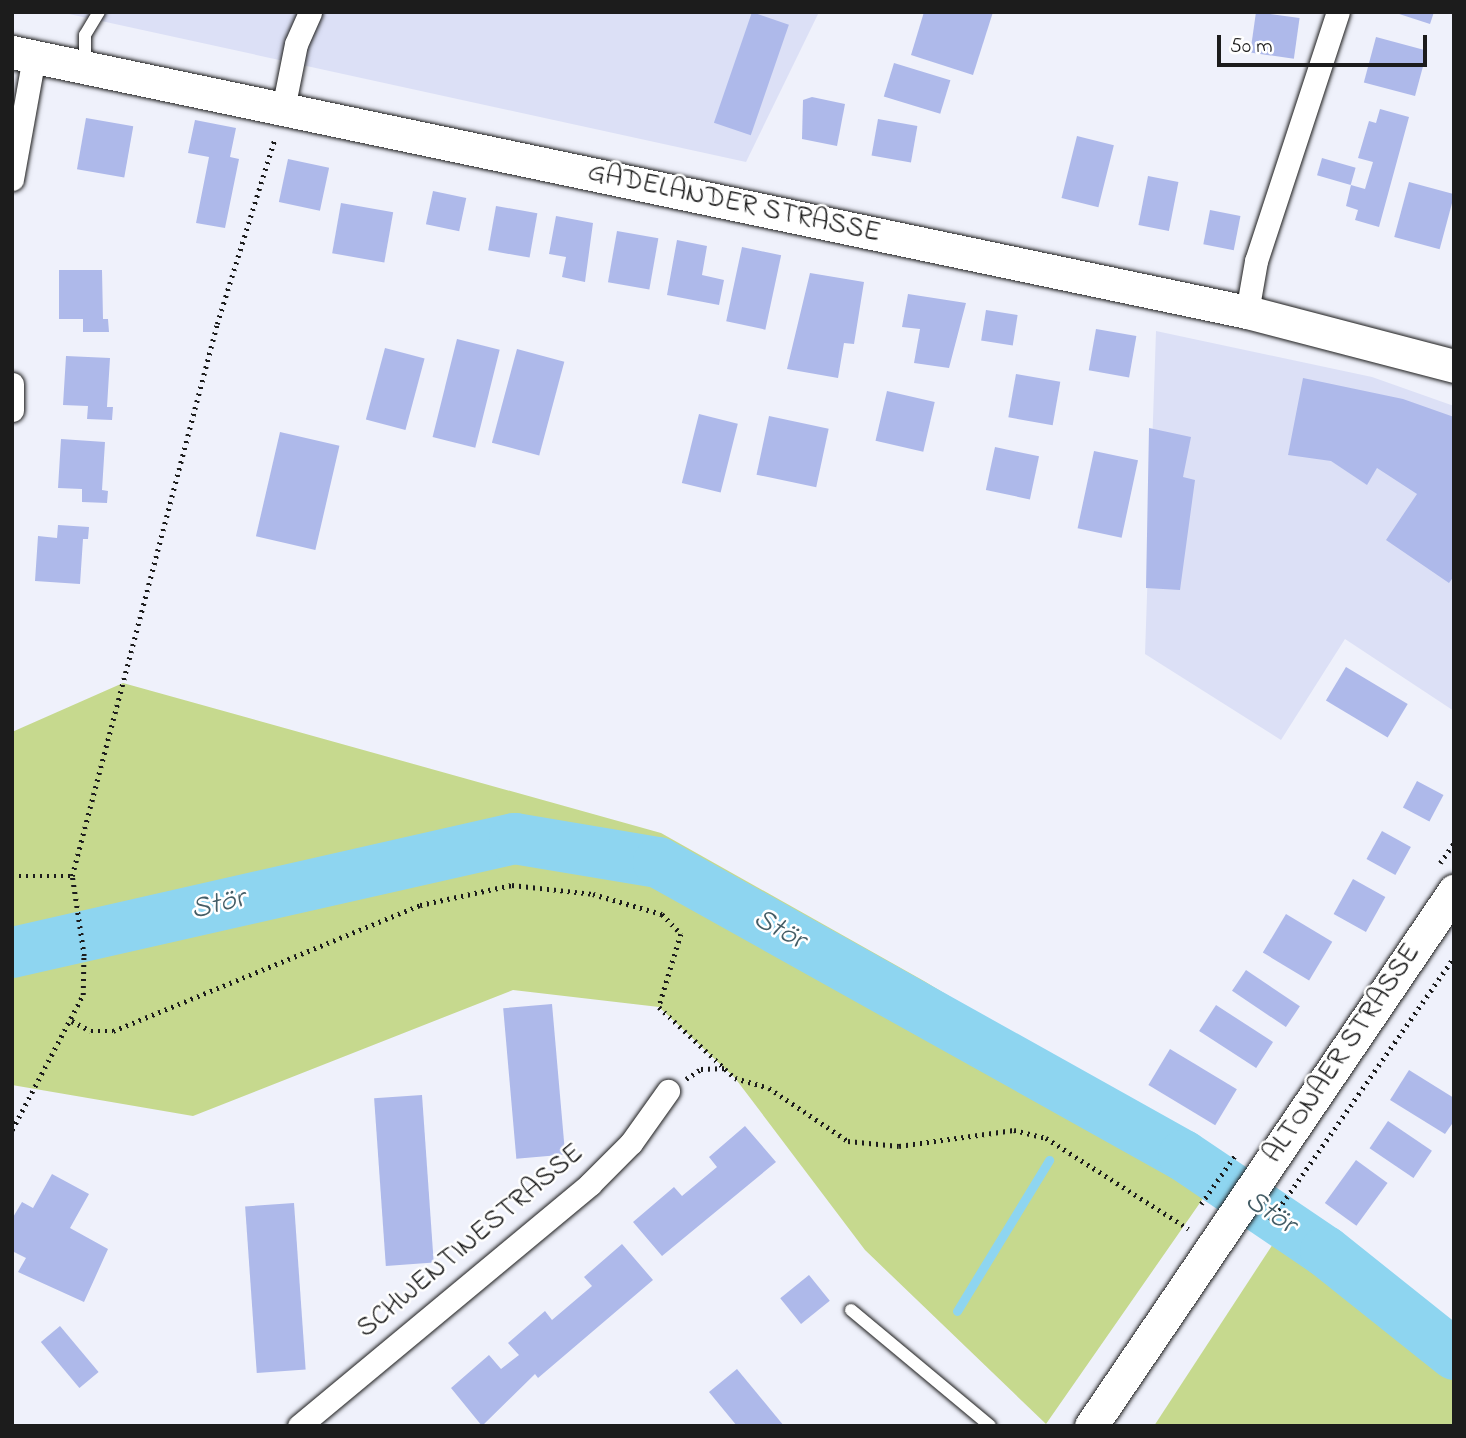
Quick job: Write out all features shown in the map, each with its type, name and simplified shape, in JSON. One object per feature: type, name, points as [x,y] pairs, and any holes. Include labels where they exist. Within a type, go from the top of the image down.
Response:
[{"type":"street","points":[[284,109],[296,44],[310,12]]},
{"type":"street","points":[[1247,312],[1256,261],[1338,12]]},
{"type":"street","name":"GADELANDER STRASSE","points":[[23,55],[1247,312],[1454,366]]},
{"type":"street","points":[[12,179],[23,55]]},
{"type":"street","points":[[12,384],[12,410]]},
{"type":"street","name":"ALTONAER STRASSE","points":[[1091,1426],[1454,891]]},
{"type":"street","name":"SCHWENTINESTRASSE","points":[[299,1426],[590,1184],[631,1143],[668,1091]]},
{"type":"lane","points":[[85,68],[85,35],[99,12]]},
{"type":"lane","points":[[851,1310],[990,1426]]},
{"type":"path","points":[[12,1130],[72,1021],[83,995],[84,956],[72,876],[217,324],[284,109]]},
{"type":"path","points":[[12,876],[72,876]]},
{"type":"path","points":[[72,1021],[91,1031],[113,1031],[420,905],[512,885],[593,894],[662,914],[681,934],[659,1007],[735,1078],[769,1088],[848,1141],[899,1146],[1014,1130],[1046,1138],[1189,1229]]},
{"type":"path","points":[[1262,1232],[1454,957]]},
{"type":"path","points":[[668,1091],[701,1069],[727,1069]]},
{"type":"path","points":[[1205,1197],[1227,1164]]},
{"type":"shaded area","points":[[60,12],[819,12],[746,162]]},
{"type":"shaded area","points":[[1156,331],[1372,377],[1454,406],[1454,711],[1345,639],[1281,740],[1145,654]]},
{"type":"green space","points":[[123,683],[661,833],[924,981],[1227,1164],[1046,1424],[865,1250],[735,1078],[659,1007],[513,990],[193,1116],[12,1085],[12,732]]},
{"type":"green space","points":[[1286,1224],[1454,1354],[1454,1426],[1154,1426]]},
{"type":"building","points":[[752,12],[789,25],[751,135],[714,123]]},
{"type":"building","points":[[924,12],[993,12],[973,75],[911,55]]},
{"type":"building","points":[[1256,12],[1300,18],[1294,59],[1250,53]]},
{"type":"building","points":[[1393,12],[1434,12],[1430,24]]},
{"type":"building","points":[[1376,37],[1427,51],[1415,96],[1364,82]]},
{"type":"building","points":[[894,63],[950,80],[940,114],[884,96]]},
{"type":"building","points":[[812,97],[845,104],[837,146],[802,139],[803,100]]},
{"type":"building","points":[[1380,109],[1409,117],[1379,227],[1355,220],[1358,210],[1346,206],[1351,185],[1365,189],[1373,162],[1358,158],[1369,121],[1376,123]]},
{"type":"building","points":[[86,118],[133,126],[124,178],[77,169]]},
{"type":"building","points":[[878,119],[917,126],[911,162],[872,155]]},
{"type":"building","points":[[195,120],[236,128],[230,157],[239,159],[225,228],[196,223],[209,157],[188,153]]},
{"type":"building","points":[[1077,136],[1114,145],[1098,207],[1062,198]]},
{"type":"building","points":[[1322,158],[1356,168],[1351,185],[1317,175]]},
{"type":"building","points":[[288,159],[329,168],[320,211],[279,202]]},
{"type":"building","points":[[1148,176],[1178,182],[1169,231],[1138,225]]},
{"type":"building","points":[[1409,182],[1454,194],[1440,249],[1394,237]]},
{"type":"building","points":[[433,191],[466,198],[459,231],[426,224]]},
{"type":"building","points":[[341,203],[393,212],[384,262],[332,253]]},
{"type":"building","points":[[496,206],[537,213],[530,258],[488,250]]},
{"type":"building","points":[[1210,210],[1240,216],[1234,250],[1203,244]]},
{"type":"building","points":[[556,216],[593,223],[585,282],[562,277],[566,257],[549,254]]},
{"type":"building","points":[[617,231],[658,238],[649,290],[608,282]]},
{"type":"building","points":[[677,240],[707,246],[702,275],[724,280],[719,305],[667,295]]},
{"type":"building","points":[[742,247],[781,255],[765,330],[726,321]]},
{"type":"building","points":[[59,270],[102,270],[103,319],[108,319],[109,332],[83,332],[83,319],[59,319]]},
{"type":"building","points":[[810,273],[864,282],[854,344],[844,343],[838,378],[787,369]]},
{"type":"building","points":[[908,294],[966,303],[949,368],[914,363],[920,329],[902,327]]},
{"type":"building","points":[[986,310],[1018,315],[1013,346],[981,341]]},
{"type":"building","points":[[1096,329],[1136,336],[1129,377],[1089,370]]},
{"type":"building","points":[[457,339],[500,350],[475,448],[433,437]]},
{"type":"building","points":[[385,348],[425,359],[405,430],[366,419]]},
{"type":"building","points":[[517,349],[564,362],[539,455],[492,443]]},
{"type":"building","points":[[66,356],[110,358],[107,407],[113,407],[112,420],[87,419],[88,406],[63,405]]},
{"type":"building","points":[[1016,374],[1060,382],[1053,425],[1008,417]]},
{"type":"building","points":[[1303,378],[1403,399],[1454,417],[1454,576],[1449,583],[1386,540],[1417,494],[1377,468],[1367,485],[1331,461],[1288,455]]},
{"type":"building","points":[[887,391],[935,402],[923,452],[876,441]]},
{"type":"building","points":[[699,414],[738,424],[721,493],[682,483]]},
{"type":"building","points":[[769,416],[829,429],[816,487],[757,475]]},
{"type":"building","points":[[1149,428],[1191,437],[1183,477],[1195,480],[1180,590],[1146,588]]},
{"type":"building","points":[[280,432],[339,446],[315,550],[256,536]]},
{"type":"building","points":[[61,439],[105,442],[102,490],[108,491],[107,503],[82,502],[82,489],[58,488]]},
{"type":"building","points":[[995,447],[1039,456],[1030,499],[986,490]]},
{"type":"building","points":[[1094,451],[1138,460],[1122,538],[1078,528]]},
{"type":"building","points":[[58,525],[89,527],[88,539],[83,539],[80,584],[35,581],[38,536],[57,538]]},
{"type":"building","points":[[1346,667],[1408,704],[1388,738],[1326,700]]},
{"type":"building","points":[[1417,781],[1443,795],[1429,822],[1403,807]]},
{"type":"building","points":[[1382,831],[1411,847],[1395,875],[1366,859]]},
{"type":"building","points":[[1353,879],[1385,897],[1366,932],[1334,914]]},
{"type":"building","points":[[1286,914],[1332,942],[1309,980],[1263,953]]},
{"type":"building","points":[[1246,970],[1300,1006],[1286,1027],[1232,991]]},
{"type":"building","points":[[552,1004],[565,1154],[516,1159],[503,1008]]},
{"type":"building","points":[[1216,1005],[1273,1042],[1256,1068],[1199,1031]]},
{"type":"building","points":[[1170,1049],[1237,1089],[1215,1125],[1148,1085]]},
{"type":"building","points":[[1409,1070],[1454,1098],[1454,1121],[1445,1134],[1390,1100]]},
{"type":"building","points":[[422,1095],[434,1263],[386,1266],[374,1098]]},
{"type":"building","points":[[1388,1121],[1432,1151],[1413,1178],[1370,1148]]},
{"type":"building","points":[[745,1126],[776,1162],[662,1256],[633,1222],[674,1187],[682,1196],[717,1167],[709,1157]]},
{"type":"building","points":[[1356,1160],[1388,1183],[1356,1226],[1325,1203]]},
{"type":"building","points":[[52,1174],[89,1194],[70,1228],[108,1249],[84,1302],[18,1272],[26,1258],[12,1251],[12,1219],[22,1202],[33,1208]]},
{"type":"building","points":[[294,1203],[306,1370],[257,1373],[245,1206]]},
{"type":"building","points":[[622,1244],[653,1280],[538,1378],[535,1374],[482,1426],[451,1388],[489,1355],[501,1369],[519,1355],[508,1343],[545,1311],[552,1320],[592,1286],[584,1277]]},
{"type":"building","points":[[809,1275],[830,1301],[801,1324],[780,1298]]},
{"type":"building","points":[[60,1326],[99,1372],[79,1388],[41,1342]]},
{"type":"building","points":[[737,1369],[784,1426],[737,1426],[709,1392]]},
{"type":"waterway","name":"Stör","points":[[12,952],[514,838],[658,862],[1183,1155],[1325,1251],[1454,1354]]},
{"type":"waterway","points":[[957,1311],[1049,1160]]}]
